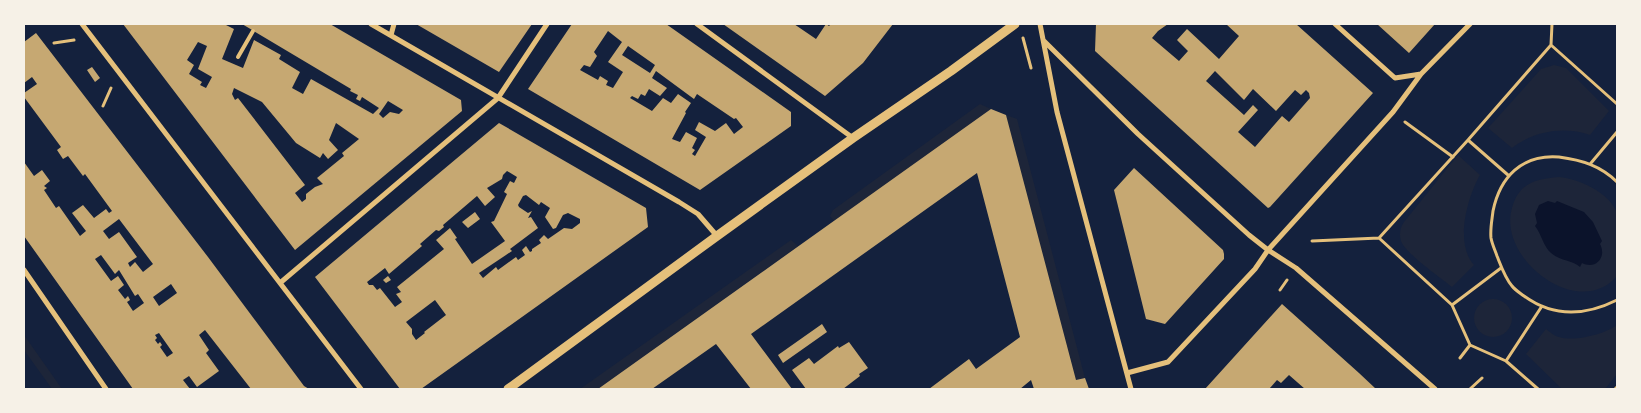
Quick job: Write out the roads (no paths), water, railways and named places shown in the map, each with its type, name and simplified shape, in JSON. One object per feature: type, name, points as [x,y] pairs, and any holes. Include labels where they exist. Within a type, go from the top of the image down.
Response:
[{"type":"street","points":[[82,24],[361,389]]},
{"type":"street","points":[[371,24],[679,202],[698,214],[717,236]]},
{"type":"street","points":[[391,35],[394,24]]},
{"type":"street","points":[[280,283],[498,98],[548,24]]},
{"type":"street","points":[[697,24],[853,138]]},
{"type":"street","points":[[508,389],[853,138],[951,71],[1015,24]]},
{"type":"street","points":[[1040,24],[1057,112],[1131,389]]},
{"type":"street","points":[[1335,24],[1395,78],[1421,74]]},
{"type":"street","points":[[1127,373],[1168,362],[1255,269],[1268,250],[1393,112],[1421,74],[1470,24]]},
{"type":"street","points":[[1044,42],[1138,134],[1249,235],[1296,268],[1432,388]]},
{"type":"street","points":[[24,270],[106,389]]},
{"type":"lane","points":[[238,57],[253,31]]}]
